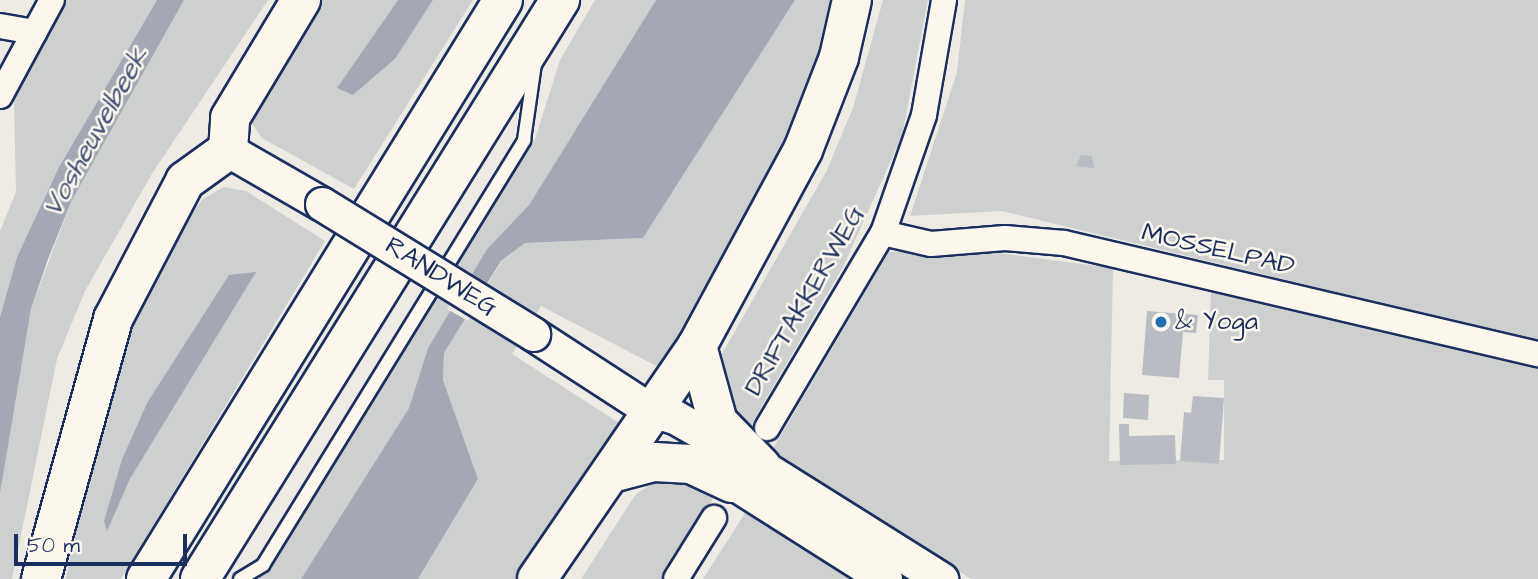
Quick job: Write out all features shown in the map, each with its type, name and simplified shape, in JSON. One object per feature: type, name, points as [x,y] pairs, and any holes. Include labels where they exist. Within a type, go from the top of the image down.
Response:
[{"type":"highway","points":[[41,579],[113,319],[186,181],[228,150],[230,118],[301,0]]},
{"type":"highway","points":[[146,579],[503,0]]},
{"type":"highway","points":[[200,579],[560,0]]},
{"type":"highway","points":[[537,579],[616,472],[650,410],[697,346],[803,150],[839,57],[852,0]]},
{"type":"highway","points":[[697,346],[718,422],[747,475]]},
{"type":"highway","points":[[616,472],[654,462],[691,464],[747,475]]},
{"type":"main road","name":"RANDWEG","points":[[228,150],[533,334],[650,410],[664,435],[747,475],[941,579]]},
{"type":"main road","name":"RANDWEG","points":[[747,475],[885,579]]},
{"type":"street","points":[[0,96],[52,0]]},
{"type":"street","name":"DRIFTAKKERWEG","points":[[767,428],[883,233],[924,116],[944,0]]},
{"type":"street","points":[[0,26],[34,32]]},
{"type":"street","name":"MOSSELPAD","points":[[883,233],[931,244],[1005,238],[1064,243],[1538,354]]},
{"type":"street","points":[[676,579],[715,518]]},
{"type":"lane","points":[[240,579],[263,565],[524,140],[540,32]]},
{"type":"shaded area","points":[[64,0],[157,0],[59,167],[17,257],[0,317],[0,231],[16,192],[14,99]]},
{"type":"shaded area","points":[[184,0],[268,0],[153,172],[85,291],[57,359],[12,579],[0,579],[0,494],[31,309],[71,202]]},
{"type":"shaded area","points":[[322,0],[398,0],[338,88],[353,95],[395,59],[433,0],[473,0],[354,189],[262,138],[252,124],[254,106]]},
{"type":"shaded area","points":[[595,0],[656,0],[529,205],[487,249],[428,348],[409,408],[301,579],[259,579],[535,139],[560,60]]},
{"type":"shaded area","points":[[795,0],[838,0],[796,133],[664,370],[541,306],[512,354],[627,428],[530,579],[418,579],[478,479],[443,380],[444,353],[502,261],[525,243],[643,238]]},
{"type":"shaded area","points":[[883,0],[928,0],[902,136],[843,267],[745,435],[715,366],[826,172],[853,108]]},
{"type":"shaded area","points":[[965,0],[1538,0],[1538,341],[1002,211],[910,216],[957,72]]},
{"type":"shaded area","points":[[224,187],[246,191],[325,241],[121,579],[66,579],[79,509],[133,327],[169,242],[203,199]],"holes":[[[255,273],[130,479],[107,530],[104,521],[122,459],[147,403]]]},
{"type":"shaded area","points":[[960,248],[1113,268],[1109,461],[1224,460],[1224,380],[1208,380],[1211,287],[1538,360],[1538,579],[971,579],[771,452],[889,252]]},
{"type":"shaded area","points":[[661,478],[692,480],[714,497],[663,579],[581,579],[636,494]]},
{"type":"shaded area","points":[[749,507],[859,579],[703,579]]},
{"type":"water","name":"Vosheuvelbeek","points":[[157,0],[184,0],[71,202],[48,259],[31,309],[0,494],[0,317],[17,257],[59,167]]},
{"type":"water","points":[[398,0],[433,0],[395,59],[353,95],[337,88]]},
{"type":"water","points":[[656,0],[795,0],[643,238],[525,243],[501,261],[444,353],[443,380],[478,479],[418,579],[301,579],[409,408],[428,348],[487,249],[529,205]]},
{"type":"water","points":[[256,272],[130,479],[107,531],[104,521],[122,459],[147,403],[229,275]]},
{"type":"pier","points":[[469,273],[490,286],[468,321],[447,309]]},
{"type":"building","points":[[1081,155],[1092,156],[1094,168],[1076,166]]},
{"type":"building","points":[[1147,311],[1198,315],[1196,333],[1183,332],[1179,378],[1142,375]]},
{"type":"building","points":[[1124,393],[1149,395],[1148,420],[1123,418]]},
{"type":"building","points":[[1193,396],[1224,398],[1219,464],[1180,461],[1184,412],[1191,413]]},
{"type":"building","points":[[1119,424],[1129,424],[1129,436],[1175,435],[1176,464],[1120,465]]},
{"type":"place","name":"& Yoga","points":[[1161,322]]}]
